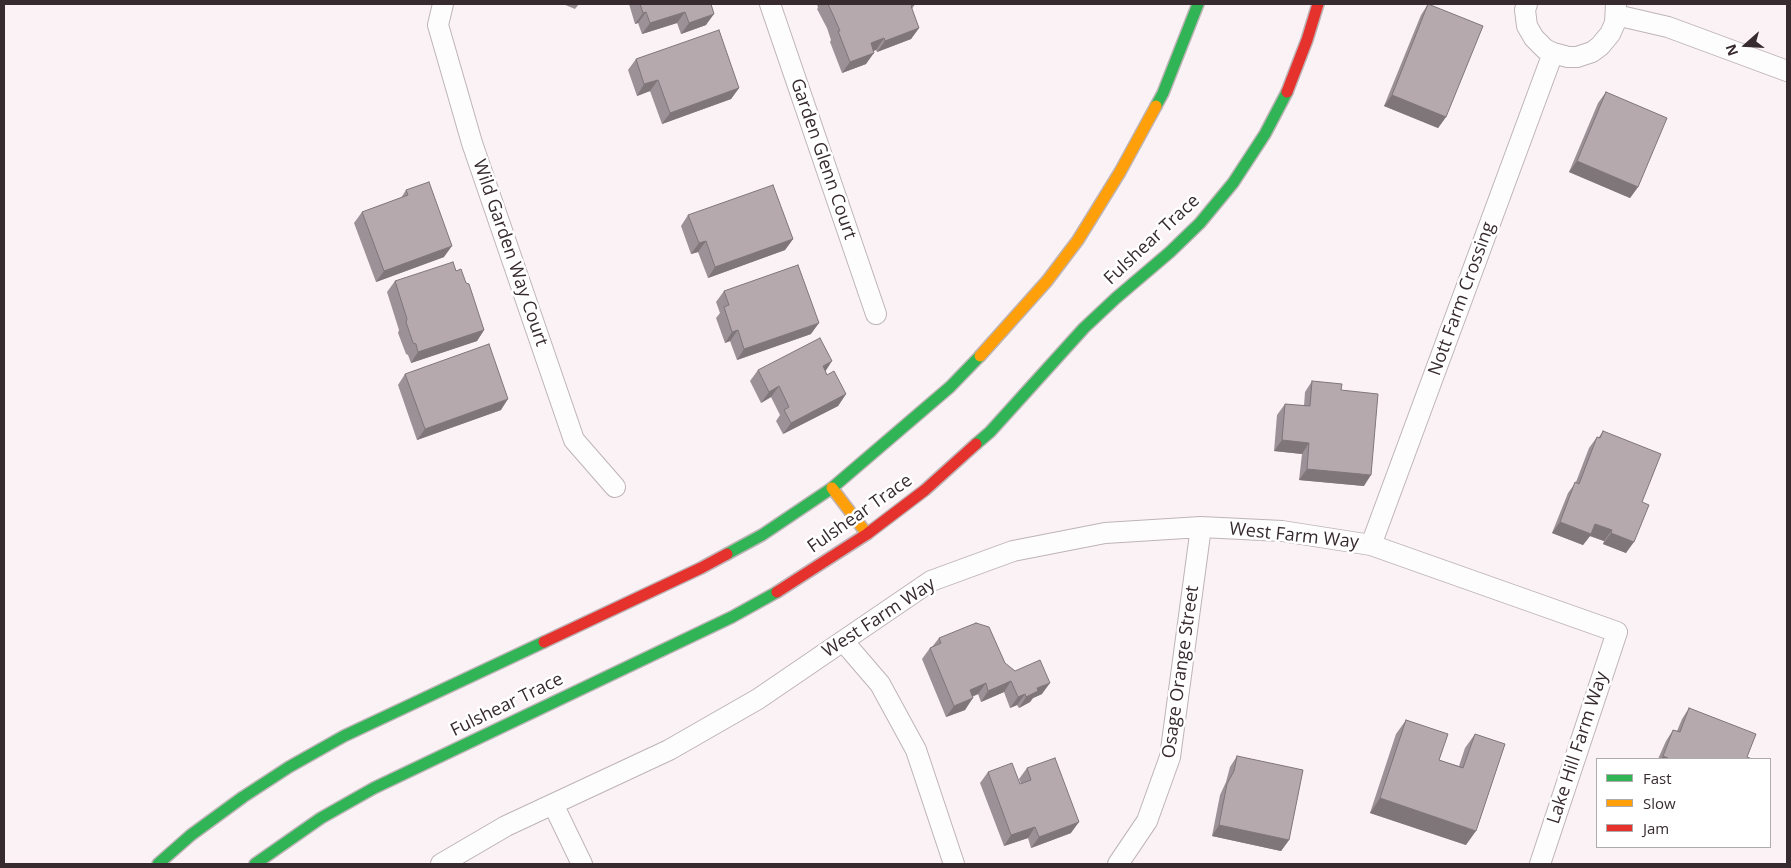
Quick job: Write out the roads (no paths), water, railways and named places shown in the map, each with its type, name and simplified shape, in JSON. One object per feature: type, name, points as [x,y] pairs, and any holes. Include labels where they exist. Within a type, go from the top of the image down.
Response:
[{"type":"street","name":"Wild Garden Way Court","points":[[444,4],[438,25],[472,143],[574,440],[615,487]]},
{"type":"street","name":"Garden Glenn Court","points":[[770,4],[876,314]]},
{"type":"street","points":[[158,864],[191,835],[243,797],[289,767],[344,736],[701,568],[762,535],[832,488],[950,387],[996,340],[1078,240],[1120,172],[1163,94],[1198,4]]},
{"type":"street","name":"Fulshear Trace","points":[[254,864],[321,818],[374,788],[732,617],[787,586],[867,534],[925,490],[990,432],[1084,328],[1200,223],[1233,183],[1265,134],[1287,92],[1307,40],[1318,4]]},
{"type":"street","points":[[1527,4],[1525,10],[1527,26],[1534,38],[1553,54],[1577,57],[1592,52],[1610,34],[1615,23],[1616,9],[1787,71]]},
{"type":"street","name":"Nott Farm Crossing","points":[[1370,545],[1553,54]]},
{"type":"street","points":[[832,488],[867,534]]},
{"type":"street","name":"West Farm Way","points":[[441,864],[506,826],[670,750],[758,699],[931,581],[1014,551],[1105,533],[1201,527],[1282,531],[1370,545],[1617,632]]},
{"type":"street","name":"Osage Orange Street","points":[[1118,864],[1147,821],[1170,757],[1201,527]]},
{"type":"street","name":"Lake Hill Farm Way","points":[[1540,864],[1617,632]]},
{"type":"street","points":[[843,641],[880,684],[916,750],[954,864]]},
{"type":"street","points":[[553,804],[582,864]]}]
